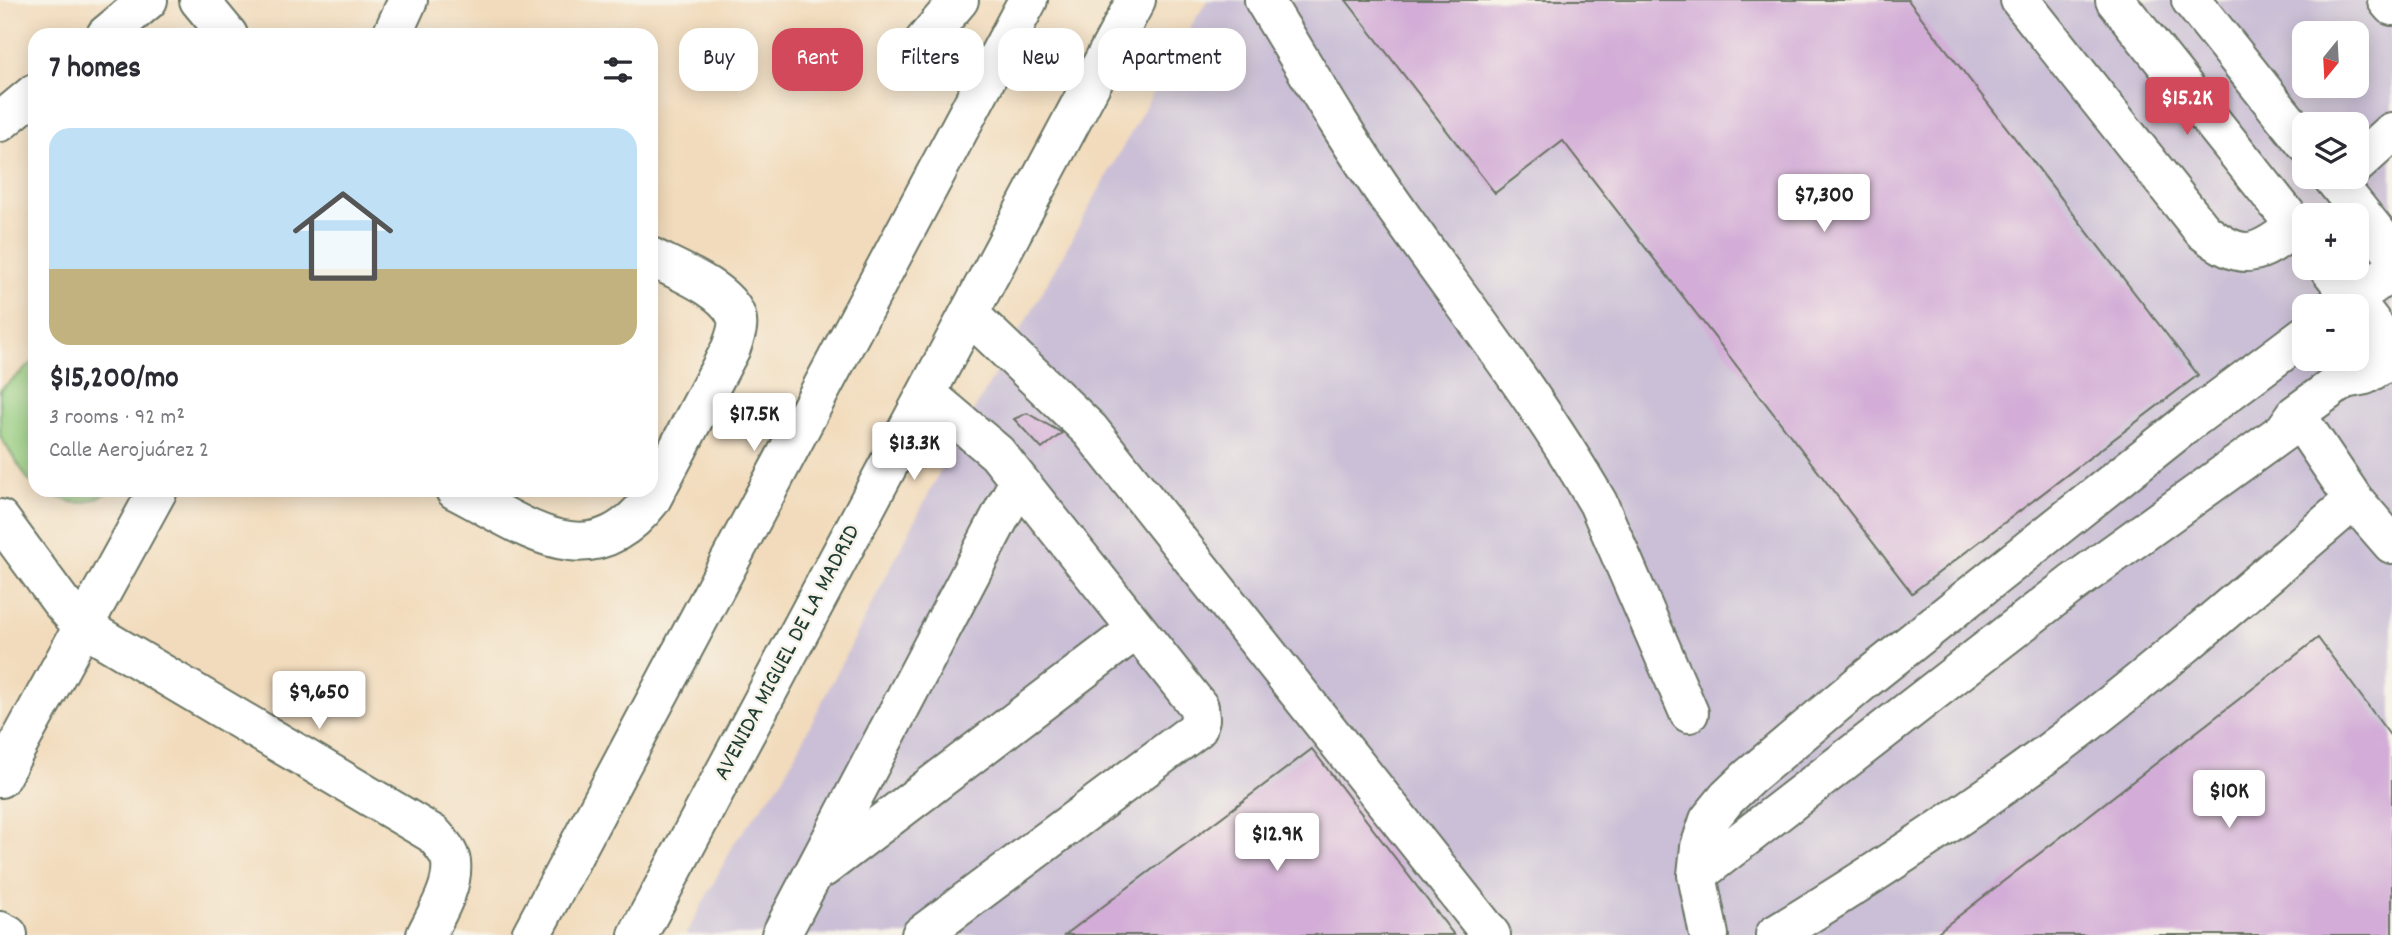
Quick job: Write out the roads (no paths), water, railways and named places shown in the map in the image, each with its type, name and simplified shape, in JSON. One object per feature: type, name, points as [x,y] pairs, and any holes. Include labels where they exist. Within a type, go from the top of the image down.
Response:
[{"type":"street","points":[[114,28],[148,0]]},
{"type":"street","points":[[199,0],[222,28]]},
{"type":"street","points":[[395,28],[408,0]]},
{"type":"street","points":[[936,28],[960,0]]},
{"type":"street","points":[[531,935],[1028,0]]},
{"type":"street","name":"AVENIDA MIGUEL DE LA MADRID","points":[[638,935],[1136,0]]},
{"type":"street","points":[[1264,0],[1362,159],[1513,372],[1582,475],[1598,503],[1689,713]]},
{"type":"street","points":[[2020,0],[2203,231],[2223,246],[2239,252],[2257,251],[2292,236]]},
{"type":"street","points":[[2115,0],[2292,222]]},
{"type":"street","points":[[2191,0],[2292,127]]},
{"type":"street","points":[[2387,0],[2392,6]]},
{"type":"street","points":[[0,122],[28,99]]},
{"type":"street","points":[[2369,153],[2392,132]]},
{"type":"street","points":[[2351,189],[2390,249],[2354,294]]},
{"type":"street","points":[[658,261],[699,282],[729,304],[737,317],[737,331],[731,348],[658,487]]},
{"type":"street","points":[[969,314],[1090,430],[1491,935]]},
{"type":"street","points":[[1697,876],[2072,584],[2296,426],[2359,397],[2383,361],[2369,337]]},
{"type":"street","points":[[1709,935],[1697,876],[1700,847],[1709,820],[1727,798],[1749,776],[1861,683],[2169,438],[2292,345]]},
{"type":"street","points":[[921,935],[1197,729],[1200,719],[1199,707],[997,453],[927,394]]},
{"type":"street","points":[[2296,426],[2392,544]]},
{"type":"street","points":[[781,935],[1020,481]]},
{"type":"street","points":[[0,778],[154,497]]},
{"type":"street","points":[[469,497],[546,536],[576,543],[595,541],[615,534],[636,520],[653,497]]},
{"type":"street","points":[[1775,935],[1940,830],[2049,751],[2191,639],[2354,500]]},
{"type":"street","points":[[0,519],[82,626],[433,834],[445,847],[451,862],[445,897],[426,935]]},
{"type":"street","points":[[813,876],[1137,629]]},
{"type":"street","points":[[0,931],[8,935]]}]
